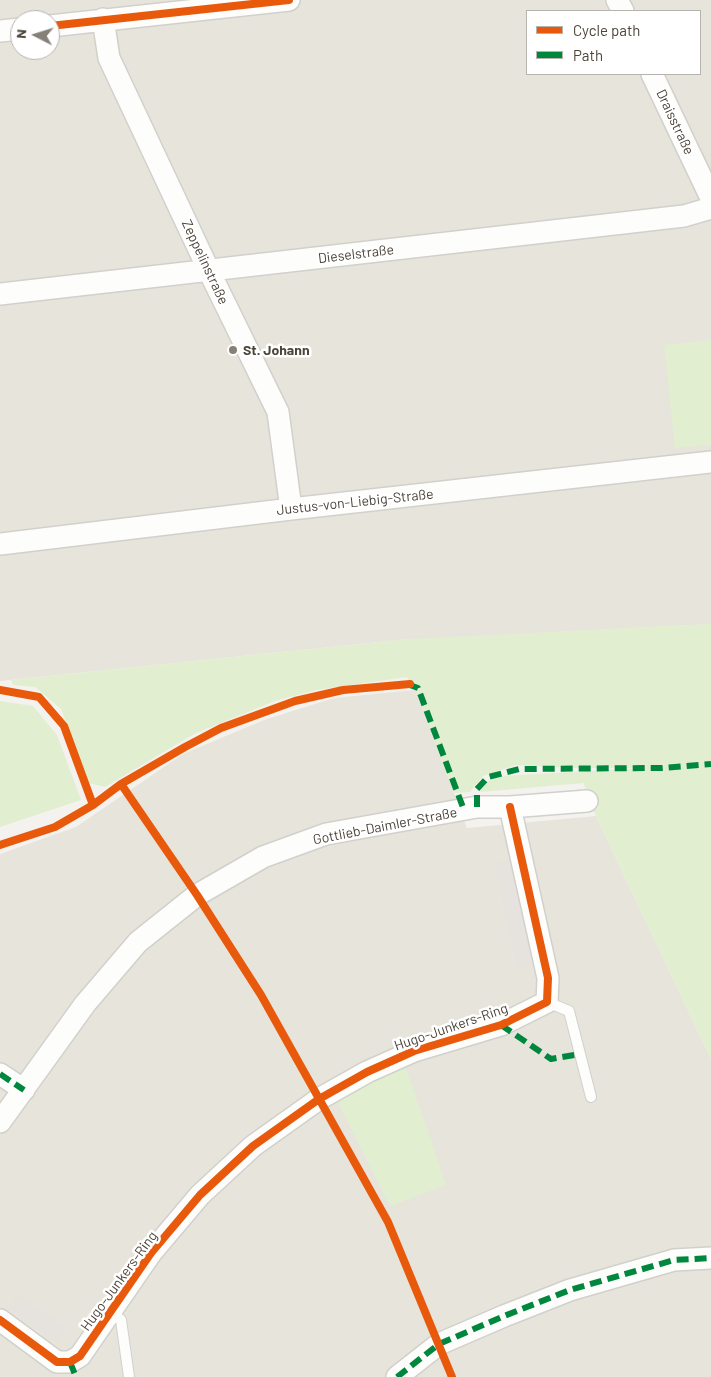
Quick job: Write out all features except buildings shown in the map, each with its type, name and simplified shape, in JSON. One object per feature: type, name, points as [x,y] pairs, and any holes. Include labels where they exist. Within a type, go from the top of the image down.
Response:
[{"type":"street","points":[[60,25],[288,0]]},
{"type":"street","name":"Zeppelinstraße","points":[[103,19],[109,58],[209,272],[278,412],[292,509]]},
{"type":"street","name":"Draisstraße","points":[[652,75],[711,198]]},
{"type":"street","name":"Dieselstraße","points":[[0,294],[209,272],[684,216],[711,208]]},
{"type":"street","name":"Justus-von-Liebig-Straße","points":[[0,544],[711,462]]},
{"type":"street","name":"Gottlieb-Daimler-Straße","points":[[0,1122],[85,1004],[138,942],[197,895],[263,857],[326,834],[477,807],[587,802]]},
{"type":"street","points":[[510,807],[548,978],[547,1002]]},
{"type":"street","name":"Hugo-Junkers-Ring","points":[[0,1320],[58,1362],[70,1362],[80,1356],[151,1253],[200,1195],[260,1140],[318,1099],[367,1072],[414,1051],[501,1025],[547,1002]]},
{"type":"street","points":[[0,1074],[24,1090]]},
{"type":"street","points":[[396,1377],[439,1344],[570,1290],[674,1260],[711,1258]]},
{"type":"lane","points":[[547,1002],[569,1011],[590,1097]]},
{"type":"lane","points":[[111,1312],[121,1320],[129,1377]]},
{"type":"shaded area","points":[[0,0],[711,0],[711,624],[558,632],[416,691],[467,828],[596,816],[711,1059],[711,1377],[0,1377],[0,854],[76,827],[183,754],[264,720],[334,698],[414,690],[408,639],[0,681]]},
{"type":"shaded area","points":[[513,859],[535,965],[517,969],[494,863]]},
{"type":"shaded area","points":[[18,1295],[68,1328],[58,1343],[8,1309]]},
{"type":"green space","points":[[711,340],[711,445],[675,448],[664,345]]},
{"type":"green space","points":[[711,624],[711,1059],[596,816],[584,783],[480,792],[486,782],[501,776],[644,768],[576,768],[516,765],[483,776],[470,792],[454,793],[416,692],[407,677],[317,690],[275,701],[194,734],[105,787],[89,783],[61,709],[35,687],[13,685],[11,680],[408,639]]},
{"type":"green space","points":[[0,701],[33,706],[57,735],[81,800],[0,827]]},
{"type":"green space","points":[[405,1065],[446,1185],[390,1206],[336,1098]]},
{"type":"marked path","points":[[407,684],[418,688],[464,810]]},
{"type":"marked path","points":[[477,807],[477,789],[488,777],[519,769],[662,768],[711,764]]},
{"type":"marked path","points":[[501,1025],[551,1059],[580,1054]]},
{"type":"marked path","points":[[0,1074],[24,1090]]},
{"type":"marked path","points":[[397,1377],[439,1344],[570,1290],[674,1260],[711,1258]]},
{"type":"marked path","points":[[70,1362],[76,1377]]},
{"type":"cycle path","points":[[60,25],[289,0]]},
{"type":"cycle path","points":[[121,784],[221,728],[295,701],[343,690],[410,684]]},
{"type":"cycle path","points":[[0,690],[39,697],[64,726],[93,805]]},
{"type":"cycle path","points":[[0,845],[55,827],[93,805],[121,784],[197,895],[261,995],[388,1222],[452,1377]]},
{"type":"cycle path","points":[[0,1320],[57,1362],[70,1362],[80,1356],[151,1253],[200,1195],[253,1146],[319,1099],[367,1072],[414,1051],[501,1025],[547,1002],[548,978],[510,807]]},
{"type":"place","name":"St. Johann","points":[[233,350]]}]
